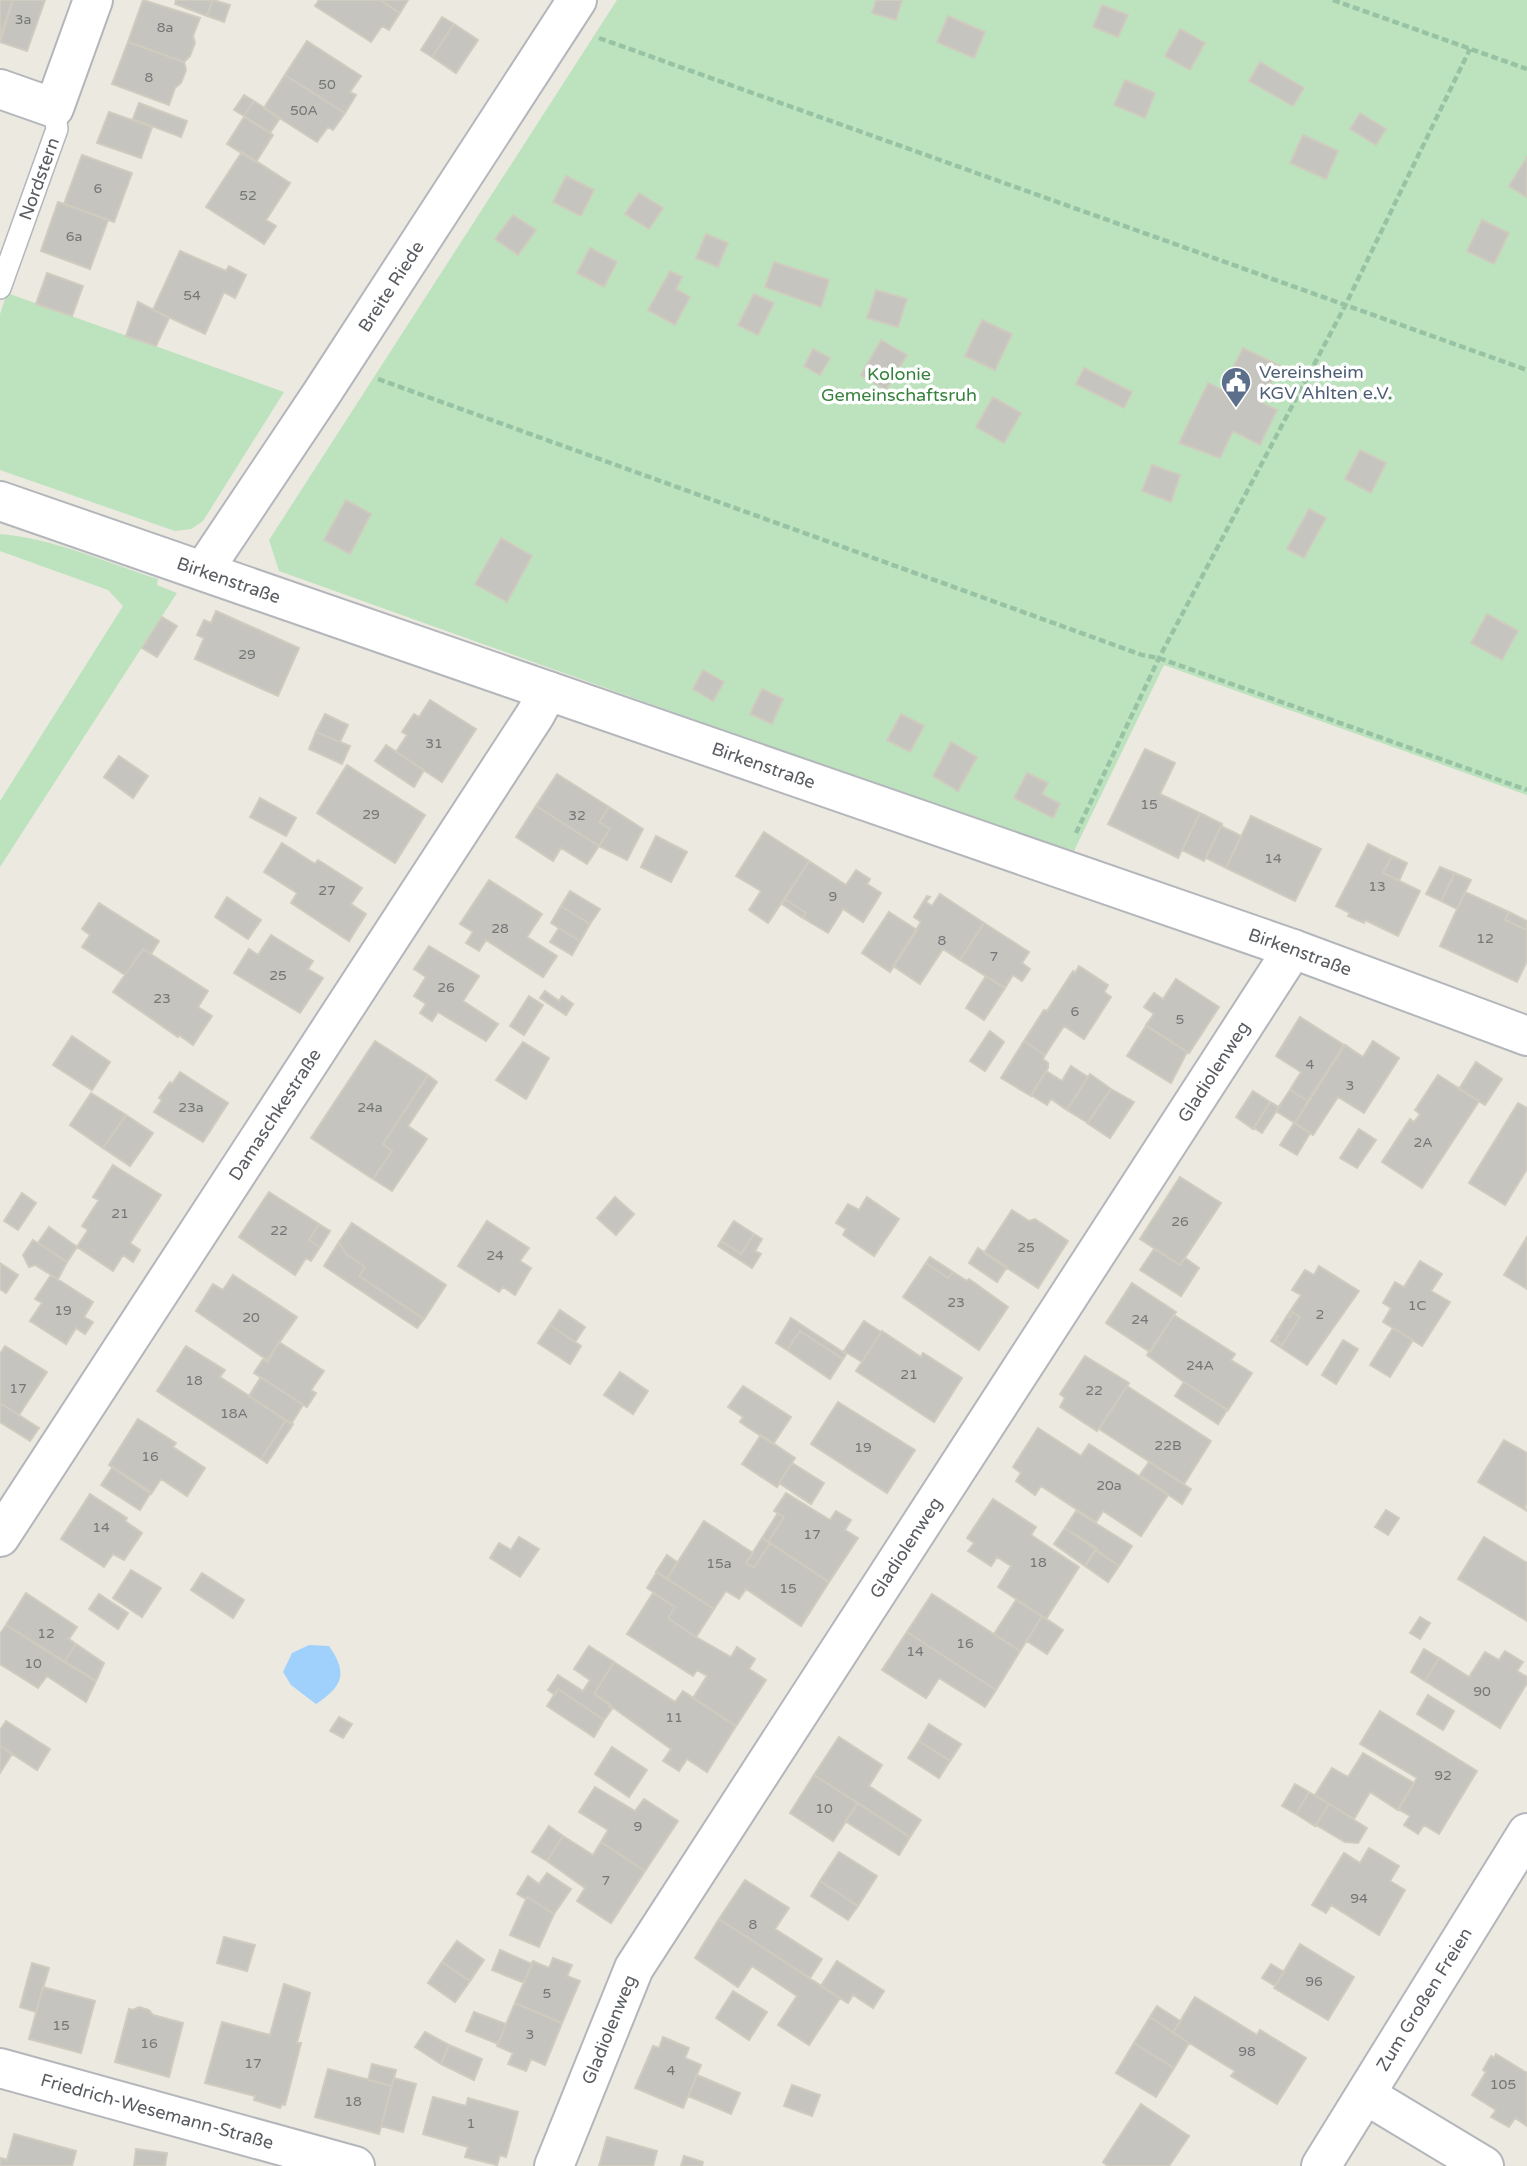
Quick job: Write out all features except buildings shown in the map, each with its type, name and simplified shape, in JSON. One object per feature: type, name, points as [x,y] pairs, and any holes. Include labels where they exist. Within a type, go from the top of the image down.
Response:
[{"type":"street","name":"Nordstern","points":[[54,108],[93,0]]},
{"type":"street","name":"Breite Riede","points":[[203,571],[577,0]]},
{"type":"street","points":[[0,89],[54,108]]},
{"type":"street","name":"Birkenstraße","points":[[0,501],[1293,949],[1527,1036]]},
{"type":"street","name":"Damaschkestraße","points":[[0,1537],[535,715],[548,691]]},
{"type":"street","name":"Gladiolenweg","points":[[554,2166],[634,1968],[1293,949]]},
{"type":"street","name":"Zum Großen Freien","points":[[1321,2166],[1527,1833]]},
{"type":"street","name":"Friedrich-Wesemann-Straße","points":[[0,2068],[355,2166]]},
{"type":"street","points":[[1366,2095],[1484,2166]]},
{"type":"lane","name":"Nordstern","points":[[0,288],[57,129],[54,108]]},
{"type":"path","points":[[1333,0],[1527,69]]},
{"type":"path","points":[[594,36],[1527,370]]},
{"type":"path","points":[[1059,868],[1159,657],[1346,304],[1470,50]]},
{"type":"path","points":[[373,377],[1142,655],[1159,657],[1527,790]]},
{"type":"green space","name":"Kolonie Gemeinschaftsruh","points":[[617,0],[1527,0],[1527,795],[1164,665],[1072,855],[279,571],[269,540]]},
{"type":"green space","points":[[7,293],[284,392],[203,521],[191,529],[175,531],[0,470],[0,314]]},
{"type":"green space","points":[[0,534],[40,540],[80,552],[158,579],[157,585],[177,593],[0,867],[0,801],[123,606],[108,590],[0,551]]},
{"type":"water","points":[[309,1645],[329,1646],[340,1671],[337,1685],[316,1704],[291,1685],[283,1672],[292,1653]]},
{"type":"place","name":"Vereinsheim KGV Ahlten e.V.","points":[[1236,409]]}]
